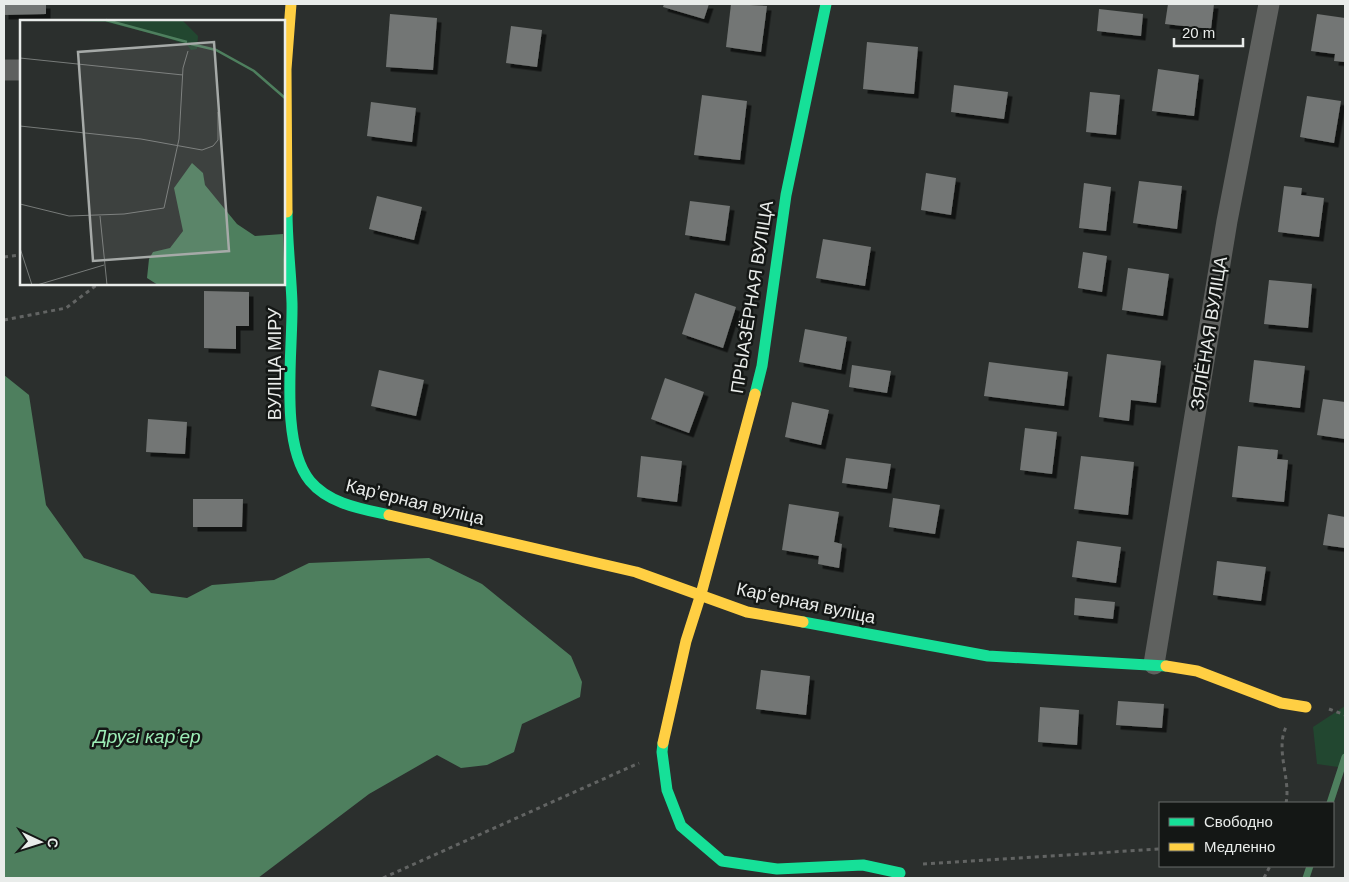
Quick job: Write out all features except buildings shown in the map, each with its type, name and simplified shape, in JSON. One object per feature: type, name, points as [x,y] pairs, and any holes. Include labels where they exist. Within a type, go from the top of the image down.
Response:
[{"type":"street","name":"ВУЛІЦА МІРУ","points":[[290,4],[285,69],[287,223],[292,304],[290,393],[295,452],[310,481]]},
{"type":"street","name":"ПРЫАЗЁРНАЯ ВУЛІЦА","points":[[826,4],[786,195],[762,366],[702,594],[682,658],[669,711],[662,752],[667,790],[681,826],[722,861],[777,869],[863,865],[900,873]]},
{"type":"street","name":"ЗЯЛЁНАЯ ВУЛІЦА","points":[[1154,664],[1227,221],[1269,4]]},
{"type":"street","points":[[4,70],[20,70]]},
{"type":"street","name":"Карʼерная вуліца","points":[[310,481],[328,497],[354,508],[636,572],[702,594],[747,612],[988,656],[1154,664],[1198,671],[1281,703],[1306,707]]},
{"type":"path","points":[[4,257],[20,255]]},
{"type":"path","points":[[4,320],[66,308],[97,285]]},
{"type":"path","points":[[1286,802],[1284,733],[1292,715],[1306,707]]},
{"type":"path","points":[[383,878],[662,752]]},
{"type":"path","points":[[900,873],[928,862],[1159,849]]},
{"type":"shaded area","points":[[1345,706],[1345,768],[1317,764],[1313,727]]},
{"type":"water","name":"Другі карʼер","points":[[4,375],[29,395],[46,505],[84,558],[134,575],[151,593],[187,598],[212,585],[274,580],[309,563],[429,558],[482,584],[571,656],[582,682],[580,697],[522,724],[514,752],[487,765],[461,768],[437,755],[369,794],[258,878],[4,878]]},
{"type":"waterway","points":[[1330,802],[1345,757]]},
{"type":"waterway","points":[[1306,878],[1310,867]]},
{"type":"traffic: fast","points":[[755,394],[762,366],[786,195],[826,4]]},
{"type":"traffic: fast","points":[[287,212],[292,303],[291,421],[294,444],[300,464],[310,481],[327,495],[346,504],[389,515]]},
{"type":"traffic: fast","points":[[803,622],[988,656],[1166,666]]},
{"type":"traffic: fast","points":[[663,743],[662,752],[667,790],[681,826],[722,861],[777,869],[863,865],[900,873]]},
{"type":"traffic: slow","points":[[287,212],[286,69],[291,4]]},
{"type":"traffic: slow","points":[[663,743],[686,641],[701,594],[755,394]]},
{"type":"traffic: slow","points":[[389,515],[636,572],[747,612],[803,622]]},
{"type":"traffic: slow","points":[[1166,666],[1197,671],[1281,703],[1306,707]]}]
